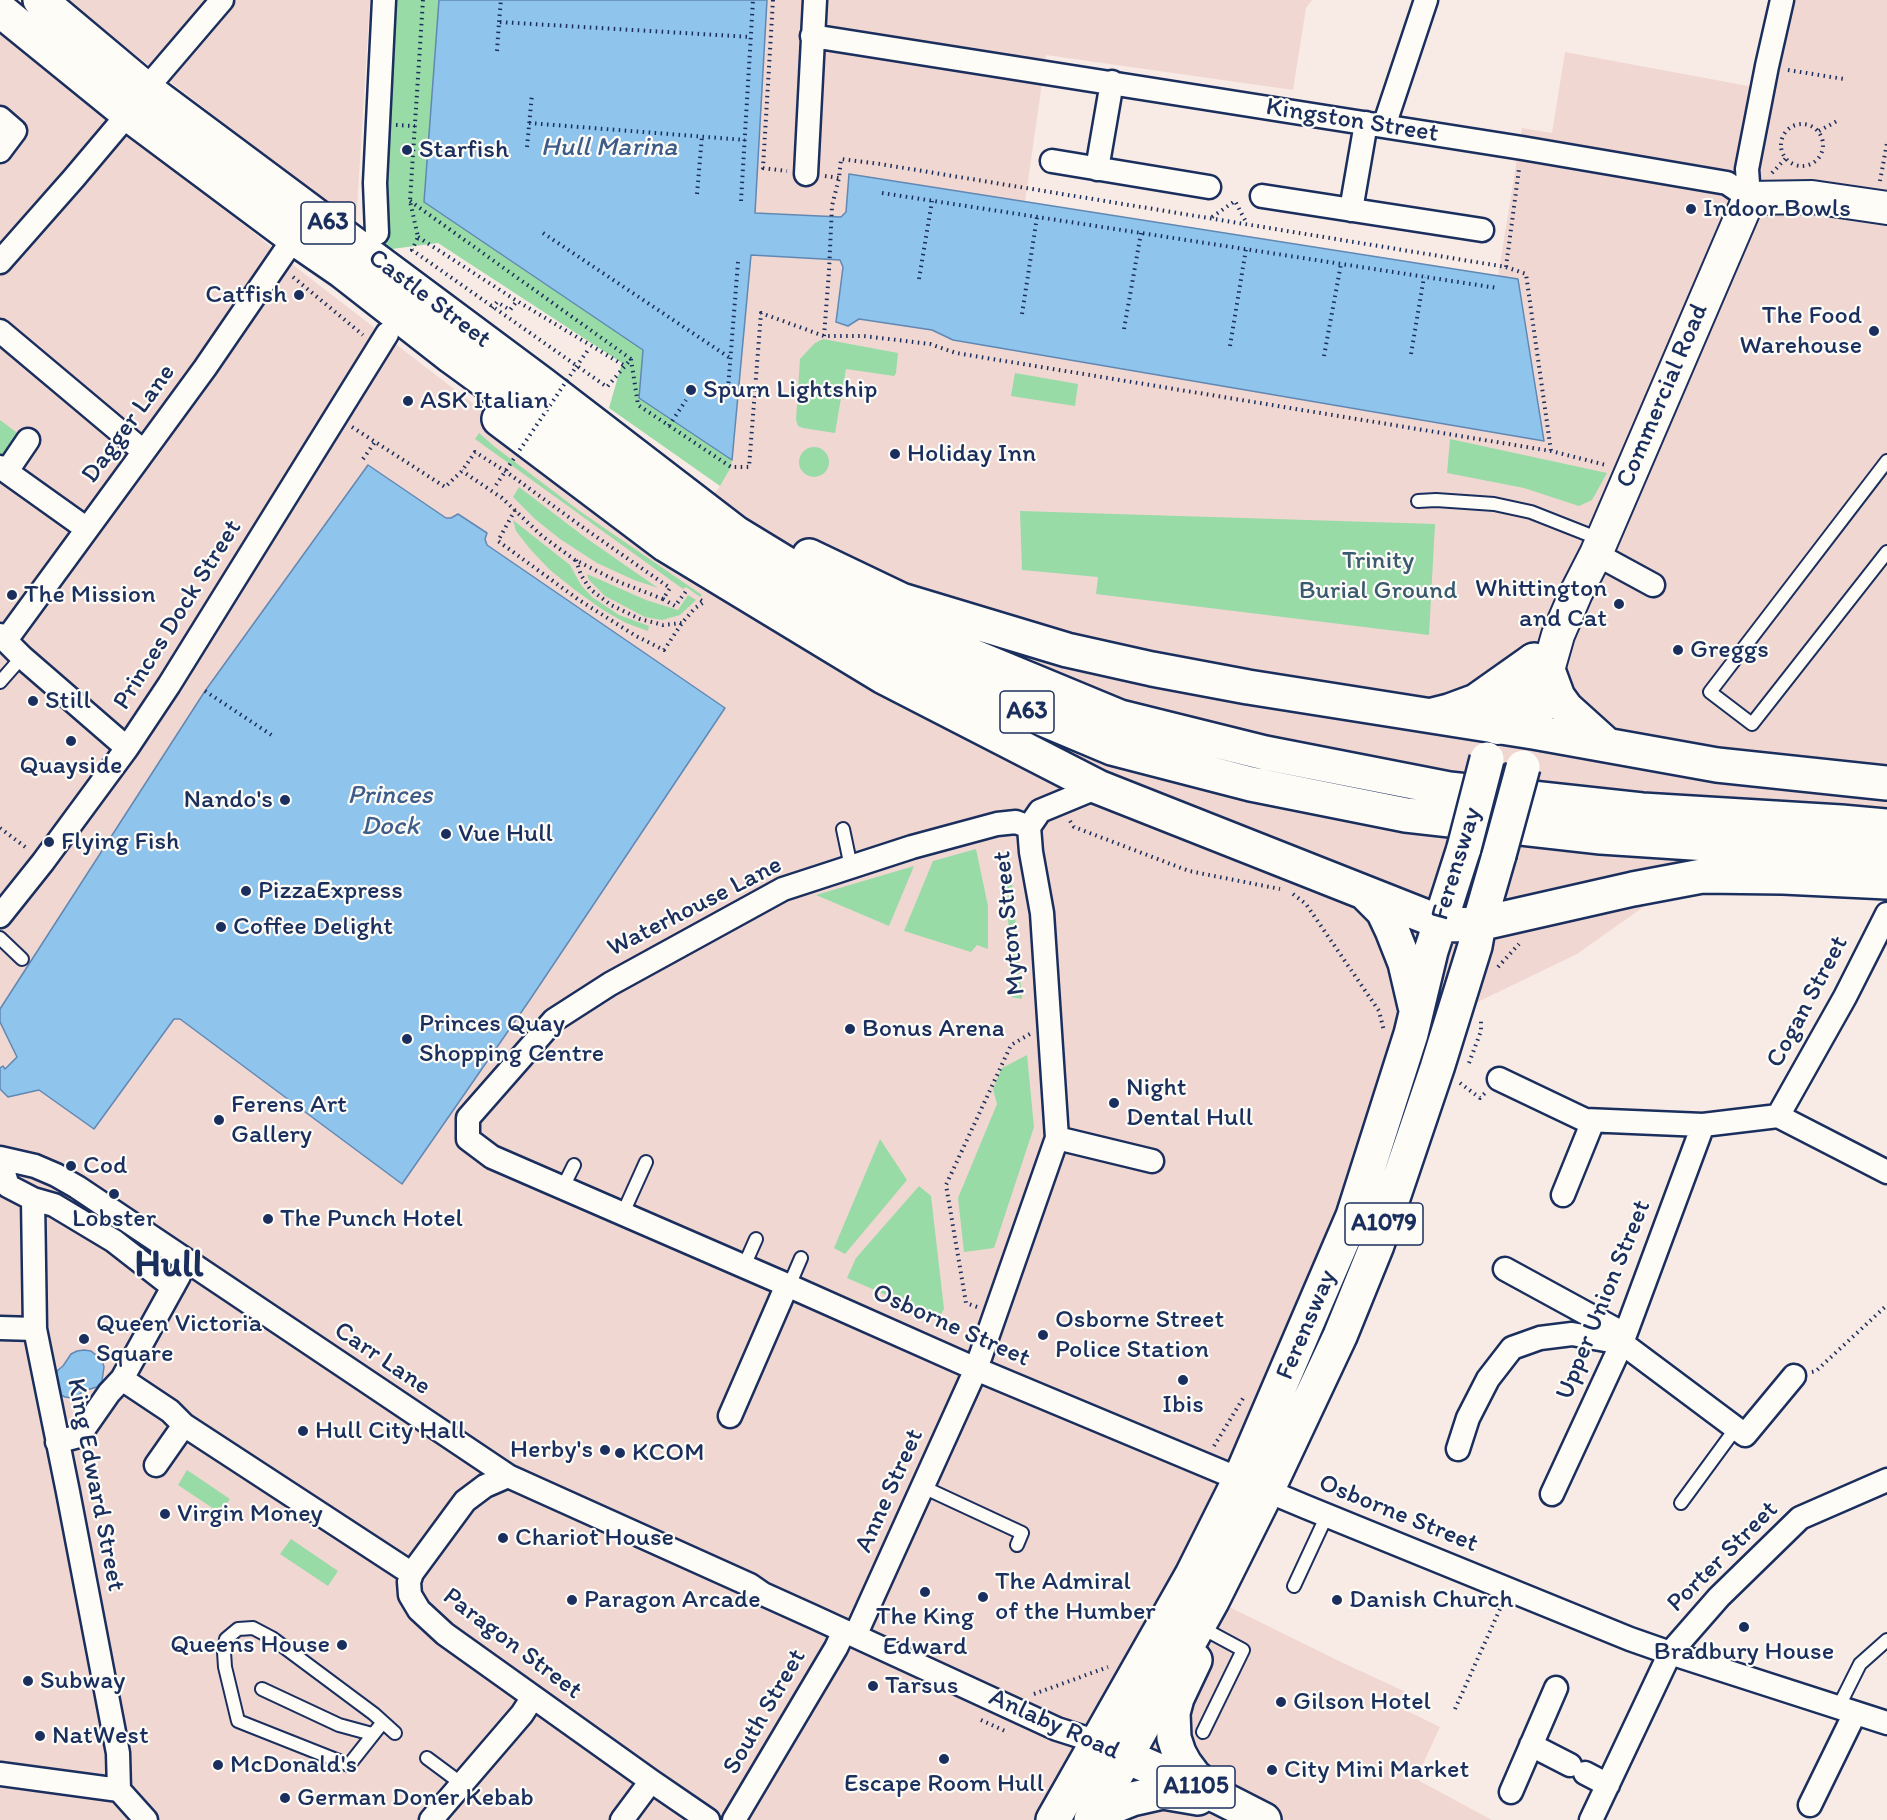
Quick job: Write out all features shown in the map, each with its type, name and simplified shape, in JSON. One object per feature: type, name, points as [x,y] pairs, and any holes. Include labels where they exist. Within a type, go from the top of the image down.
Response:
[{"type":"main road","name":"Castle Street","points":[[39,0],[137,101],[294,238]]},
{"type":"main road","name":"Castle Street","points":[[0,10],[137,101],[312,211],[620,443]]},
{"type":"main road","name":"A63","points":[[294,238],[320,272],[387,334],[666,545],[882,676],[1098,788],[1366,894]]},
{"type":"main road","name":"A63","points":[[294,238],[342,271],[452,357],[586,456],[662,510],[773,583],[870,642],[976,691],[1112,748],[1251,784],[1406,815],[1601,837],[1887,857]]},
{"type":"main road","name":"A63","points":[[620,443],[736,533],[836,594],[881,618],[1120,717],[1266,753],[1449,789],[1642,810],[1887,826]]},
{"type":"main road","points":[[620,443],[722,510],[757,530],[901,600],[1067,650],[1248,687],[1533,732],[1716,765],[1887,783]]},
{"type":"main road","points":[[1429,716],[1476,701],[1541,665],[1566,708],[1608,746]]},
{"type":"main road","name":"Ferensway","points":[[1091,1820],[1208,1615],[1353,1216],[1405,1055],[1433,947],[1497,728]]},
{"type":"main road","name":"Ferensway","points":[[1053,1820],[1192,1575],[1254,1485],[1340,1336],[1377,1245],[1437,1068],[1477,935],[1533,732]]},
{"type":"main road","points":[[1461,855],[1490,885],[1505,892],[1564,905]]},
{"type":"main road","points":[[1366,894],[1433,947],[1447,925],[1477,935],[1564,905],[1702,876],[1887,882]]},
{"type":"main road","points":[[1366,894],[1383,911],[1392,930],[1405,963],[1416,1014]]},
{"type":"main road","points":[[1208,1615],[1198,1653],[1177,1698],[1173,1724],[1179,1753],[1185,1764],[1194,1776],[1219,1797]]},
{"type":"main road","name":"Anlaby Road","points":[[1098,1742],[1219,1797],[1259,1818]]},
{"type":"main road","points":[[1097,1820],[1112,1807],[1132,1799],[1163,1792],[1193,1797],[1259,1818]]},
{"type":"street","points":[[0,262],[74,178],[222,0]]},
{"type":"street","points":[[377,233],[375,183],[384,0]]},
{"type":"street","points":[[806,174],[815,0]]},
{"type":"street","points":[[1351,210],[1375,124],[1426,0]]},
{"type":"street","points":[[1782,0],[1747,169],[1749,198],[1884,195]]},
{"type":"street","name":"Kingston Street","points":[[812,36],[1375,124],[1727,183],[1749,198]]},
{"type":"street","points":[[1097,169],[1112,82]]},
{"type":"street","points":[[0,118],[15,131],[0,151]]},
{"type":"street","points":[[1052,161],[1209,186]]},
{"type":"street","points":[[1262,196],[1482,230]]},
{"type":"street","name":"Commercial Road","points":[[1497,728],[1513,692],[1541,665],[1558,635],[1599,547],[1749,198]]},
{"type":"street","name":"Dagger Lane","points":[[3,638],[56,575],[143,451],[205,368],[294,238]]},
{"type":"street","points":[[0,331],[143,451]]},
{"type":"street","name":"Princes Dock Street","points":[[0,916],[44,862],[127,748],[183,664],[387,334]]},
{"type":"street","points":[[28,440],[3,469],[87,529]]},
{"type":"street","points":[[1599,547],[1653,585]]},
{"type":"street","points":[[3,638],[127,748]]},
{"type":"street","name":"Commercial Road","points":[[1533,732],[1541,665]]},
{"type":"street","name":"Myton Street","points":[[976,1369],[1057,1138],[1042,913],[1029,827],[1040,811],[1098,788]]},
{"type":"street","name":"Waterhouse Lane","points":[[468,1118],[554,1020],[610,984],[783,889],[912,847],[997,824],[1017,822],[1029,827]]},
{"type":"street","name":"Cogan Street","points":[[1778,1116],[1845,997],[1887,914]]},
{"type":"street","points":[[1499,1079],[1585,1120],[1703,1125],[1778,1116],[1887,1172]]},
{"type":"street","name":"Osborne Street","points":[[468,1118],[468,1139],[492,1156],[976,1369],[1509,1590],[1670,1653],[1887,1723]]},
{"type":"street","points":[[1563,1196],[1593,1120]]},
{"type":"street","name":"Upper Union Street","points":[[1552,1494],[1623,1338],[1703,1125]]},
{"type":"street","points":[[1057,1138],[1152,1161]]},
{"type":"street","points":[[1,1157],[8,1186],[54,1205],[114,1241],[180,1275],[122,1379],[109,1393],[79,1436],[57,1442]]},
{"type":"street","name":"Carr Lane","points":[[1,1157],[35,1166],[56,1175],[180,1275],[508,1476],[750,1585],[763,1594],[849,1634]]},
{"type":"street","name":"King Edward Street","points":[[33,1198],[35,1329],[118,1753],[119,1790]]},
{"type":"street","points":[[1505,1269],[1623,1338],[1745,1435],[1794,1376]]},
{"type":"street","points":[[730,1416],[788,1285]]},
{"type":"street","points":[[0,1328],[35,1329]]},
{"type":"street","points":[[1458,1449],[1468,1418],[1488,1379],[1512,1348],[1540,1338],[1572,1334],[1623,1338]]},
{"type":"street","name":"Anne Street","points":[[849,1634],[923,1487],[976,1369]]},
{"type":"street","points":[[122,1379],[170,1411],[184,1425],[412,1573],[465,1501],[485,1486],[508,1476]]},
{"type":"street","points":[[156,1465],[184,1425]]},
{"type":"street","name":"Porter Street","points":[[1591,1820],[1670,1653],[1719,1597],[1800,1518],[1887,1480]]},
{"type":"street","name":"Paragon Street","points":[[412,1573],[409,1582],[410,1595],[419,1610],[445,1634],[708,1820]]},
{"type":"street","name":"Anlaby Road","points":[[849,1634],[1063,1731],[1098,1742]]},
{"type":"street","name":"South Street","points":[[734,1820],[836,1648],[849,1634]]},
{"type":"street","points":[[1511,1792],[1556,1688]]},
{"type":"street","points":[[430,1820],[522,1714],[533,1697]]},
{"type":"street","points":[[1810,1805],[1847,1711]]},
{"type":"street","points":[[1531,1745],[1608,1785]]},
{"type":"street","points":[[0,1774],[119,1790],[146,1820]]},
{"type":"street","points":[[622,1820],[651,1781]]},
{"type":"lane","points":[[1887,461],[1710,692],[1752,724],[1887,552]]},
{"type":"lane","points":[[1418,501],[1494,504],[1531,512],[1599,547]]},
{"type":"lane","points":[[0,682],[22,657]]},
{"type":"lane","points":[[843,829],[851,867]]},
{"type":"lane","points":[[0,938],[22,959]]},
{"type":"lane","points":[[623,1213],[646,1162]]},
{"type":"lane","points":[[563,1187],[574,1165]]},
{"type":"lane","points":[[744,1266],[756,1239]]},
{"type":"lane","points":[[788,1285],[801,1258]]},
{"type":"lane","points":[[1681,1503],[1736,1428]]},
{"type":"lane","points":[[923,1487],[1022,1533],[1017,1545]]},
{"type":"lane","points":[[1294,1586],[1327,1515]]},
{"type":"lane","points":[[1203,1732],[1243,1650],[1208,1615]]},
{"type":"lane","points":[[383,1722],[349,1765],[238,1721],[225,1667],[226,1639],[238,1629],[253,1628],[272,1638],[374,1714],[383,1722],[395,1733]]},
{"type":"lane","points":[[1847,1711],[1860,1664],[1887,1640]]},
{"type":"lane","points":[[262,1689],[339,1725],[372,1734]]},
{"type":"lane","points":[[427,1758],[462,1784]]},
{"type":"path","points":[[423,0],[410,201],[418,237],[412,250],[607,387],[631,359]]},
{"type":"path","points":[[497,51],[501,0]]},
{"type":"path","points":[[741,201],[753,0]]},
{"type":"path","points":[[773,0],[763,168],[839,178]]},
{"type":"path","points":[[499,22],[751,37]]},
{"type":"path","points":[[1767,66],[1844,80]]},
{"type":"path","points":[[527,147],[531,94]]},
{"type":"path","points":[[1819,131],[1837,122]]},
{"type":"path","points":[[529,123],[745,140]]},
{"type":"path","points":[[1801,123],[1808,124],[1819,131],[1823,150],[1815,161],[1802,166],[1788,160],[1781,148],[1784,133],[1789,128],[1801,123]]},
{"type":"path","points":[[698,194],[702,136]]},
{"type":"path","points":[[1884,195],[1887,143]]},
{"type":"path","points":[[1506,267],[1522,148]]},
{"type":"path","points":[[824,336],[832,206],[841,159],[1506,267],[1526,274],[1551,451]]},
{"type":"path","points":[[882,193],[1497,288]]},
{"type":"path","points":[[410,201],[631,359],[638,405],[731,466],[749,467],[761,313],[824,336],[864,336],[930,344],[956,353],[1551,451],[1595,462]]},
{"type":"path","points":[[919,279],[932,201]]},
{"type":"path","points":[[1212,217],[1235,201],[1247,224]]},
{"type":"path","points":[[1022,314],[1037,217]]},
{"type":"path","points":[[543,233],[730,358]]},
{"type":"path","points":[[1124,328],[1141,233]]},
{"type":"path","points":[[418,237],[517,301],[625,366]]},
{"type":"path","points":[[1230,346],[1246,249]]},
{"type":"path","points":[[728,389],[738,262]]},
{"type":"path","points":[[1324,356],[1341,264]]},
{"type":"path","points":[[1411,354],[1424,277]]},
{"type":"path","points":[[492,308],[497,302],[510,310],[517,301]]},
{"type":"path","points":[[496,485],[588,350]]},
{"type":"path","points":[[669,426],[686,400]]},
{"type":"path","points":[[335,416],[445,487],[462,471],[475,452],[670,588],[663,599]]},
{"type":"path","points":[[363,459],[375,442]]},
{"type":"path","points":[[462,471],[502,498],[542,536],[575,560],[675,606],[687,590],[698,598]]},
{"type":"path","points":[[515,510],[498,541],[579,600],[636,636],[664,650],[682,623],[695,608],[704,602]]},
{"type":"path","points":[[575,560],[590,589],[611,605],[651,622],[663,625],[682,623]]},
{"type":"path","points":[[205,691],[273,736]]},
{"type":"path","points":[[1059,802],[1074,827],[1189,871],[1288,891],[1306,904],[1378,1011],[1389,1048],[1405,1055]]},
{"type":"path","points":[[0,828],[44,862]]},
{"type":"path","points":[[1494,974],[1498,966],[1518,944],[1529,941]]},
{"type":"path","points":[[1461,1083],[1481,1031],[1481,1014]]},
{"type":"path","points":[[995,1312],[966,1303],[946,1185],[1011,1045],[1048,1022]]},
{"type":"path","points":[[1794,1376],[1816,1371],[1887,1305]]},
{"type":"path","points":[[1455,1709],[1509,1590]]},
{"type":"path","points":[[1034,1694],[1112,1666]]},
{"type":"path","points":[[977,1718],[1017,1737]]},
{"type":"shaded area","points":[[64,0],[370,0],[356,225]]},
{"type":"shaded area","points":[[767,0],[1312,0],[1306,8],[1293,90],[1046,55],[1025,202],[849,174],[846,212],[841,218],[754,213]]},
{"type":"shaded area","points":[[1796,0],[1887,0],[1887,881],[1700,867],[1577,954],[1428,1026],[1309,1365],[1201,1593],[1406,1692],[1399,1707],[1440,1727],[1416,1779],[1492,1820],[0,1820],[0,23],[90,100],[297,268],[497,422],[679,539],[720,486],[731,466],[750,255],[840,260],[843,267],[836,321],[859,319],[932,330],[953,340],[1544,441],[1518,280],[1498,276],[1522,128],[1552,133],[1565,52],[1775,91]]},
{"type":"green space","points":[[396,0],[439,0],[424,202],[643,350],[639,398],[732,460],[731,467],[720,486],[609,408],[622,363],[438,243],[384,250]]},
{"type":"green space","points":[[823,339],[898,353],[894,376],[846,369],[835,433],[803,428],[798,426],[796,420],[800,359],[815,343]]},
{"type":"green space","points":[[1015,373],[1078,384],[1075,406],[1011,396]]},
{"type":"green space","points":[[0,420],[20,435],[8,454],[0,458]]},
{"type":"green space","points":[[479,433],[581,512],[702,595],[700,597],[686,587],[683,589],[475,439]]},
{"type":"green space","points":[[1450,439],[1607,473],[1592,500],[1579,506],[1524,488],[1447,473]]},
{"type":"green space","points":[[814,447],[824,452],[829,462],[824,472],[814,477],[804,472],[799,462],[804,452]]},
{"type":"green space","points":[[519,487],[586,538],[658,588],[597,563],[560,539],[513,497]]},
{"type":"green space","name":"Trinity Burial Ground","points":[[1020,511],[1435,524],[1429,635],[1096,594],[1098,577],[1022,570]]},
{"type":"green space","points":[[513,520],[570,565],[581,585],[592,597],[619,615],[649,626],[648,631],[626,623],[603,610],[550,570],[516,531]]},
{"type":"green space","points":[[587,574],[646,600],[678,610],[688,595],[696,600],[680,615],[662,620],[645,617],[605,596],[589,580]]},
{"type":"green space","points":[[976,849],[988,906],[988,949],[977,945],[971,952],[904,931],[933,861]]},
{"type":"green space","points":[[1010,858],[1022,999],[1011,997],[1006,859]]},
{"type":"green space","points":[[914,866],[889,926],[816,895]]},
{"type":"green space","points":[[1027,1055],[1034,1127],[994,1248],[964,1252],[958,1198],[997,1104],[993,1089],[1002,1068]]},
{"type":"green space","points":[[880,1139],[907,1180],[845,1254],[834,1248]]},
{"type":"green space","points":[[919,1186],[931,1196],[944,1309],[939,1318],[847,1278],[856,1258]]},
{"type":"green space","points":[[187,1470],[230,1499],[220,1513],[178,1485]]},
{"type":"green space","points":[[291,1539],[338,1571],[328,1586],[280,1554]]},
{"type":"water","name":"Hull Marina","points":[[439,0],[767,0],[755,213],[841,217],[846,212],[849,174],[1518,279],[1544,441],[953,340],[932,330],[859,319],[848,326],[836,322],[843,267],[840,260],[751,255],[732,460],[639,398],[643,350],[424,202]]},
{"type":"water","name":"Princes Dock","points":[[368,465],[446,518],[458,514],[487,533],[485,539],[487,545],[725,708],[529,1001],[402,1184],[180,1019],[174,1019],[94,1129],[39,1090],[8,1097],[0,1089],[0,1068],[3,1066],[5,1069],[17,1057],[0,1022],[0,1009],[205,691]]},
{"type":"water","points":[[84,1350],[91,1351],[102,1360],[104,1367],[102,1381],[97,1387],[83,1391],[78,1396],[65,1397],[59,1394],[54,1376],[71,1354]]},
{"type":"place","name":"Starfish","points":[[407,150]]},
{"type":"place","name":"Indoor Bowls","points":[[1691,209]]},
{"type":"place","name":"Catfish","points":[[299,295]]},
{"type":"place","name":"The Food Warehouse","points":[[1874,331]]},
{"type":"place","name":"Spurn Lightship","points":[[691,390]]},
{"type":"place","name":"ASK Italian","points":[[408,401]]},
{"type":"place","name":"Holiday Inn","points":[[895,454]]},
{"type":"place","name":"The Mission","points":[[12,595]]},
{"type":"place","name":"Whittington and Cat","points":[[1619,604]]},
{"type":"place","name":"Greggs","points":[[1678,650]]},
{"type":"place","name":"Still","points":[[33,701]]},
{"type":"place","name":"Quayside","points":[[71,741]]},
{"type":"place","name":"Nando's","points":[[285,800]]},
{"type":"place","name":"Vue Hull","points":[[446,834]]},
{"type":"place","name":"Flying Fish","points":[[49,842]]},
{"type":"place","name":"PizzaExpress","points":[[246,891]]},
{"type":"place","name":"Coffee Delight","points":[[221,927]]},
{"type":"place","name":"Bonus Arena","points":[[850,1029]]},
{"type":"place","name":"Princes Quay Shopping Centre","points":[[407,1039]]},
{"type":"place","name":"Night Dental Hull","points":[[1114,1103]]},
{"type":"place","name":"Ferens Art Gallery","points":[[219,1120]]},
{"type":"place","name":"Cod","points":[[71,1166]]},
{"type":"place","name":"Lobster","points":[[114,1194]]},
{"type":"place","name":"The Punch Hotel","points":[[268,1219]]},
{"type":"place","name":"Osborne Street Police Station","points":[[1043,1335]]},
{"type":"place","name":"Queen Victoria Square","points":[[84,1339]]},
{"type":"place","name":"Ibis","points":[[1183,1380]]},
{"type":"place","name":"Hull City Hall","points":[[303,1431]]},
{"type":"place","name":"Herby's","points":[[605,1450]]},
{"type":"place","name":"KCOM","points":[[620,1453]]},
{"type":"place","name":"Virgin Money","points":[[165,1514]]},
{"type":"place","name":"Chariot House","points":[[503,1538]]},
{"type":"place","name":"The King Edward","points":[[925,1592]]},
{"type":"place","name":"The Admiral of the Humber","points":[[983,1597]]},
{"type":"place","name":"Paragon Arcade","points":[[572,1600]]},
{"type":"place","name":"Danish Church","points":[[1337,1600]]},
{"type":"place","name":"Bradbury House","points":[[1744,1627]]},
{"type":"place","name":"Queens House","points":[[342,1645]]},
{"type":"place","name":"Subway","points":[[28,1681]]},
{"type":"place","name":"Tarsus","points":[[873,1686]]},
{"type":"place","name":"Gilson Hotel","points":[[1281,1702]]},
{"type":"place","name":"NatWest","points":[[40,1736]]},
{"type":"place","name":"Escape Room Hull","points":[[944,1759]]},
{"type":"place","name":"McDonald's","points":[[218,1765]]},
{"type":"place","name":"City Mini Market","points":[[1272,1770]]},
{"type":"place","name":"German Doner Kebab","points":[[285,1798]]},
{"type":"district","name":"Hull","points":[[169,1266]]}]
